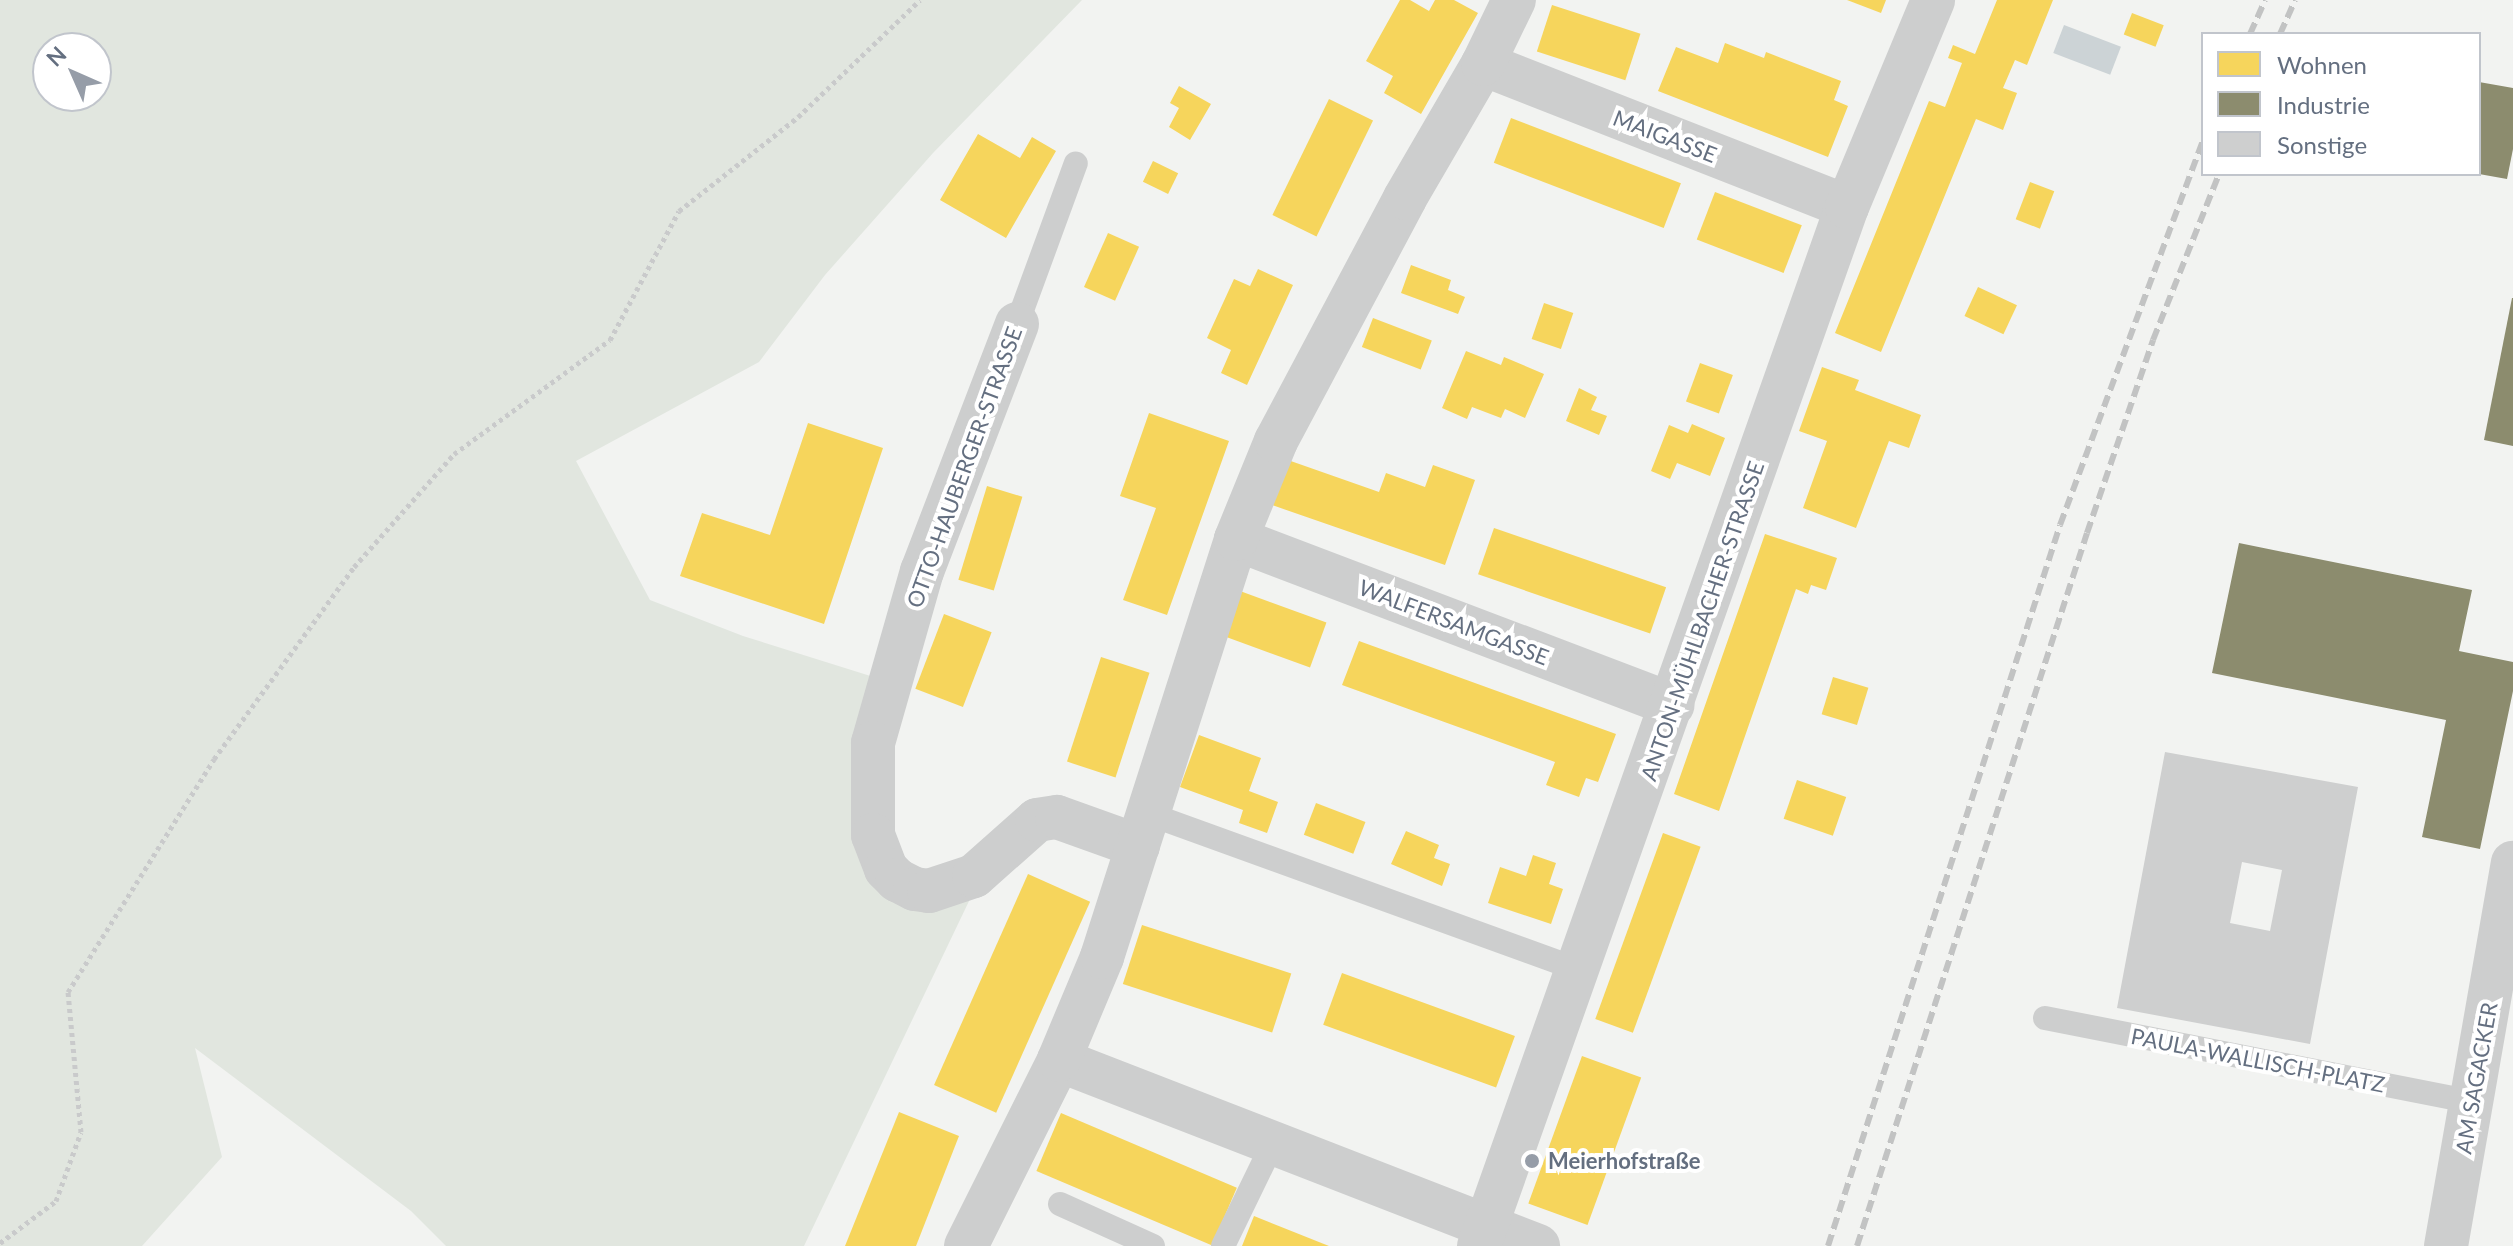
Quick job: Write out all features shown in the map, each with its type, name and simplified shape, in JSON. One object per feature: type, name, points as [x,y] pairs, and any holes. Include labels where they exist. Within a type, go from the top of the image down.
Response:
[{"type":"street","points":[[966,1246],[1059,1060],[1102,957],[1236,539],[1276,441],[1324,347],[1483,64],[1514,0]]},
{"type":"street","name":"ANTON-MÜHLBACHER-STRASSE","points":[[1482,1237],[1847,207],[1933,0]]},
{"type":"street","name":"MAIGASSE","points":[[1483,64],[1847,207]]},
{"type":"street","name":"OTTO-HAUBERGER-STRASSE","points":[[1017,324],[914,598],[873,743],[873,835],[886,869],[897,880],[915,889],[929,891],[974,876],[1037,820],[1057,817],[1144,830]]},
{"type":"street","name":"WALFERSAMGASSE","points":[[1236,539],[1673,705]]},
{"type":"street","name":"AM SAGACKER","points":[[2446,1246],[2513,863]]},
{"type":"street","points":[[1059,1060],[1274,1141],[1482,1237],[1538,1246]]},
{"type":"lane","name":"OTTO-HAUBERGER-STRASSE","points":[[1017,324],[1076,163]]},
{"type":"lane","points":[[1144,830],[1578,969]]},
{"type":"lane","name":"PAULA-WALLISCH-PLATZ","points":[[2045,1018],[2472,1102]]},
{"type":"lane","points":[[1223,1246],[1274,1141]]},
{"type":"lane","points":[[1060,1204],[1153,1246]]},
{"type":"path","points":[[0,1243],[56,1201],[81,1132],[68,992],[214,759],[354,567],[454,454],[610,340],[679,211],[798,117],[920,0]]},
{"type":"shaded area","points":[[0,0],[1082,0],[933,153],[825,275],[759,362],[576,461],[650,600],[743,636],[880,679],[868,853],[970,899],[804,1246],[446,1246],[411,1211],[195,1048],[222,1157],[142,1246],[0,1246]]},
{"type":"shaded area","points":[[2064,25],[2121,47],[2110,75],[2053,53]]},
{"type":"building: Wohnen","points":[[1400,0],[1410,0],[1429,11],[1435,0],[1454,0],[1478,13],[1421,114],[1384,93],[1393,76],[1366,61]]},
{"type":"building: Wohnen","points":[[1847,0],[1886,0],[1881,13]]},
{"type":"building: Wohnen","points":[[1997,0],[2053,0],[2027,65],[2015,60],[2003,88],[2017,93],[2003,130],[1976,119],[1881,352],[1835,333],[1929,101],[1945,107],[1962,63],[1948,58],[1953,45],[1975,54]]},
{"type":"building: Wohnen","points":[[1552,5],[1640,34],[1625,80],[1537,52]]},
{"type":"building: Wohnen","points":[[2132,13],[2164,25],[2155,47],[2124,34]]},
{"type":"building: Wohnen","points":[[1725,43],[1764,58],[1766,52],[1841,81],[1834,100],[1848,106],[1828,157],[1658,91],[1676,47],[1718,63]]},
{"type":"building: Wohnen","points":[[1179,86],[1211,104],[1190,140],[1169,127],[1179,108],[1170,103]]},
{"type":"building: Wohnen","points":[[1329,99],[1373,120],[1316,236],[1272,215]]},
{"type":"building: Wohnen","points":[[1511,118],[1681,183],[1664,228],[1494,163]]},
{"type":"building: Wohnen","points":[[978,134],[1020,158],[1032,137],[1056,151],[1006,238],[940,200]]},
{"type":"building: Wohnen","points":[[1153,161],[1178,173],[1168,194],[1143,182]]},
{"type":"building: Wohnen","points":[[2030,182],[2054,191],[2040,229],[2016,219]]},
{"type":"building: Wohnen","points":[[1715,192],[1802,225],[1784,273],[1697,240]]},
{"type":"building: Wohnen","points":[[1108,233],[1139,247],[1115,301],[1084,287]]},
{"type":"building: Wohnen","points":[[1411,265],[1451,280],[1448,290],[1465,297],[1458,314],[1401,293]]},
{"type":"building: Wohnen","points":[[1258,269],[1293,285],[1247,385],[1221,373],[1231,350],[1207,338],[1234,279],[1250,286]]},
{"type":"building: Wohnen","points":[[1978,287],[2017,305],[2003,334],[1964,316]]},
{"type":"building: Wohnen","points":[[1544,303],[1573,313],[1561,349],[1532,339]]},
{"type":"building: Wohnen","points":[[1373,318],[1432,341],[1421,370],[1362,347]]},
{"type":"building: Wohnen","points":[[1466,351],[1501,365],[1504,357],[1544,374],[1525,418],[1505,409],[1501,418],[1472,407],[1467,419],[1442,408]]},
{"type":"building: Wohnen","points":[[1700,363],[1733,375],[1719,413],[1686,402]]},
{"type":"building: Wohnen","points":[[1822,367],[1859,380],[1855,390],[1921,415],[1909,448],[1889,441],[1856,528],[1803,508],[1827,441],[1799,431]]},
{"type":"building: Wohnen","points":[[1579,388],[1597,397],[1591,410],[1607,416],[1599,435],[1566,421]]},
{"type":"building: Wohnen","points":[[1149,413],[1229,441],[1167,615],[1123,600],[1156,508],[1120,496]]},
{"type":"building: Wohnen","points":[[808,423],[883,448],[824,624],[680,576],[702,513],[770,535]]},
{"type":"building: Wohnen","points":[[1692,424],[1725,438],[1710,476],[1677,463],[1670,479],[1651,471],[1669,425],[1688,433]]},
{"type":"building: Wohnen","points":[[1285,459],[1379,492],[1386,473],[1425,487],[1433,465],[1475,480],[1445,565],[1269,504]]},
{"type":"building: Wohnen","points":[[987,486],[1022,497],[994,591],[958,580]]},
{"type":"building: Wohnen","points":[[1494,528],[1666,587],[1650,634],[1478,574]]},
{"type":"building: Wohnen","points":[[1765,534],[1837,558],[1826,590],[1811,585],[1808,594],[1796,589],[1719,811],[1674,794]]},
{"type":"building: Wohnen","points":[[1240,591],[1326,622],[1310,668],[1224,636]]},
{"type":"building: Wohnen","points":[[944,614],[992,632],[963,707],[915,689]]},
{"type":"building: Wohnen","points":[[1359,641],[1616,734],[1598,782],[1586,778],[1579,797],[1546,785],[1555,762],[1342,685]]},
{"type":"building: Wohnen","points":[[1101,657],[1150,673],[1116,777],[1067,762]]},
{"type":"building: Wohnen","points":[[1833,677],[1868,688],[1857,725],[1822,714]]},
{"type":"building: Wohnen","points":[[1199,735],[1261,758],[1249,791],[1278,802],[1267,833],[1239,823],[1243,810],[1180,787]]},
{"type":"building: Wohnen","points":[[1797,780],[1846,797],[1833,836],[1784,819]]},
{"type":"building: Wohnen","points":[[1316,803],[1365,822],[1353,854],[1304,835]]},
{"type":"building: Wohnen","points":[[1406,831],[1439,845],[1434,858],[1450,864],[1442,886],[1391,864]]},
{"type":"building: Wohnen","points":[[1663,833],[1701,847],[1633,1033],[1595,1019]]},
{"type":"building: Wohnen","points":[[1533,855],[1556,863],[1549,884],[1563,889],[1551,924],[1488,903],[1500,867],[1526,876]]},
{"type":"building: Wohnen","points":[[1028,874],[1090,902],[996,1113],[934,1085]]},
{"type":"building: Wohnen","points":[[1142,925],[1291,974],[1272,1032],[1123,984]]},
{"type":"building: Wohnen","points":[[1342,973],[1515,1036],[1496,1088],[1323,1025]]},
{"type":"building: Wohnen","points":[[1582,1056],[1641,1078],[1588,1225],[1528,1204]]},
{"type":"building: Wohnen","points":[[899,1112],[959,1136],[916,1246],[845,1246]]},
{"type":"building: Wohnen","points":[[1061,1113],[1237,1188],[1212,1246],[1036,1171]]},
{"type":"building: Wohnen","points":[[1254,1216],[1329,1246],[1242,1246]]},
{"type":"building: Industrie","points":[[2481,82],[2513,88],[2513,149],[2507,179],[2481,174]]},
{"type":"building: Industrie","points":[[2513,298],[2513,446],[2484,440]]},
{"type":"building: Industrie","points":[[2239,543],[2472,590],[2459,651],[2513,662],[2513,691],[2480,849],[2422,837],[2446,720],[2212,673]]},
{"type":"building: Sonstige","points":[[2165,752],[2358,787],[2310,1044],[2117,1008]],"holes":[[[2242,862],[2282,870],[2270,931],[2230,923]]]},
{"type":"railway","points":[[2251,32],[2265,0]]},
{"type":"railway","points":[[2281,32],[2295,0]]},
{"type":"railway","points":[[1828,1246],[2060,525],[2201,145]]},
{"type":"railway","points":[[1857,1246],[2087,533],[2153,340],[2218,176]]},
{"type":"place","name":"Meierhofstraße","points":[[1532,1161]]}]
